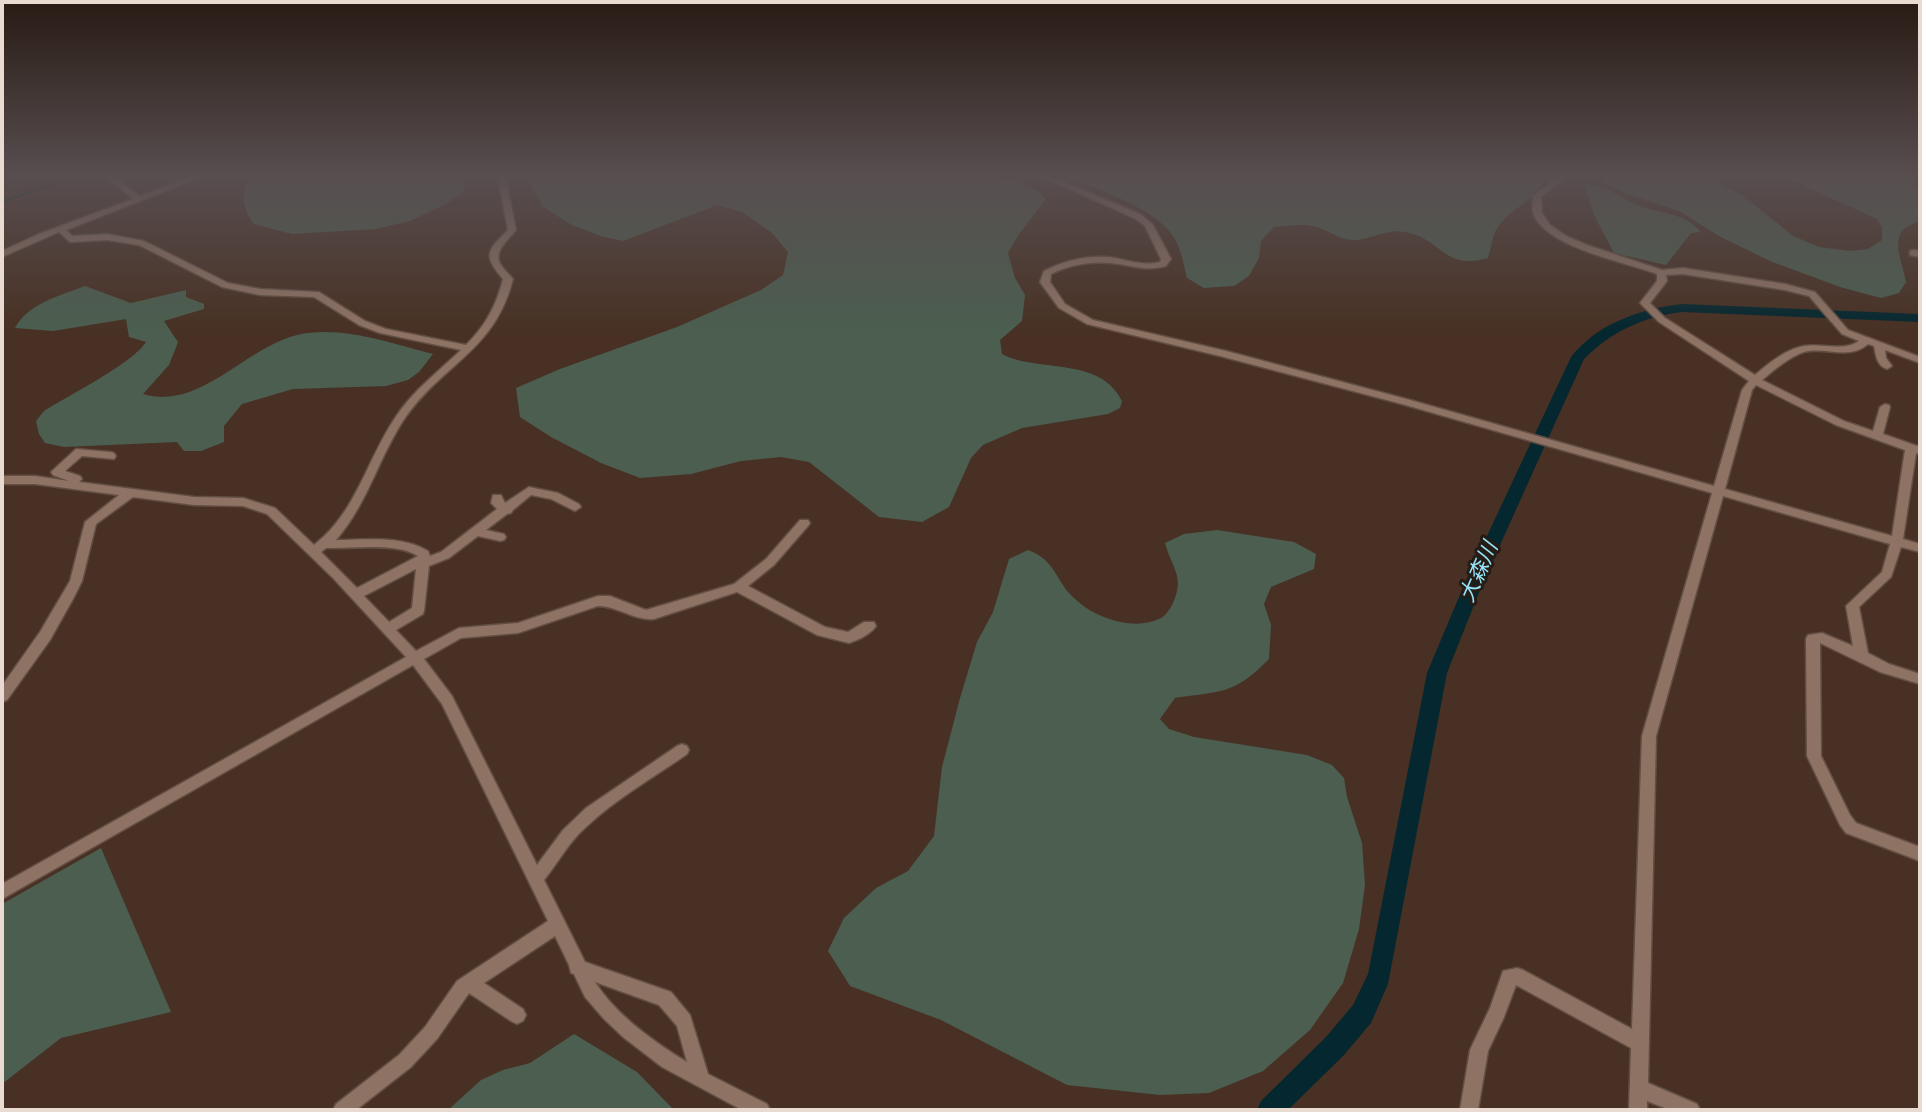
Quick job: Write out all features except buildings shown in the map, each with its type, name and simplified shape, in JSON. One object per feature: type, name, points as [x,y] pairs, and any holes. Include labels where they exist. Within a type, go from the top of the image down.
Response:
[{"type":"street","points":[[2,254],[64,228]]},
{"type":"street","points":[[320,548],[351,517],[378,456],[403,413],[488,329],[507,288],[508,279],[495,263],[496,246],[512,228]]},
{"type":"street","points":[[1150,228],[1166,259],[1163,264],[1152,268],[1107,260],[1064,267],[1048,273],[1045,282],[1058,302],[1081,319],[1222,353],[1920,548]]},
{"type":"street","points":[[1552,228],[1585,248],[1661,273],[1683,271],[1785,287],[1812,294],[1845,332],[1920,360]]},
{"type":"street","points":[[61,229],[70,240],[107,237],[141,243],[225,285],[260,292],[316,294],[362,323],[383,331],[469,349]]},
{"type":"street","points":[[1661,273],[1662,281],[1645,303],[1652,311],[1755,379],[1808,409],[1916,450],[1897,542],[1887,574],[1852,606],[1862,656]]},
{"type":"street","points":[[1638,1110],[1649,736],[1748,387],[1755,379],[1801,349],[1853,349],[1872,342]]},
{"type":"street","points":[[1872,342],[1887,366]]},
{"type":"street","points":[[1877,436],[1885,407]]},
{"type":"street","points":[[83,485],[83,481],[57,472],[80,452],[110,456]]},
{"type":"street","points":[[2,480],[83,485],[130,494],[194,501],[243,502],[271,511],[320,548],[354,595],[415,658],[447,700],[590,992],[624,1028],[663,1060],[761,1110]]},
{"type":"street","points":[[354,595],[424,561],[445,555],[529,491],[554,496],[575,507]]},
{"type":"street","points":[[2,696],[45,636],[67,599],[76,581],[91,522],[130,494]]},
{"type":"street","points":[[497,498],[497,503],[506,510]]},
{"type":"street","points":[[2,892],[459,633],[518,628],[598,601],[610,601],[645,615],[654,614],[738,587],[770,562],[804,523]]},
{"type":"street","points":[[477,532],[500,537]]},
{"type":"street","points":[[320,548],[414,547],[424,554],[418,611],[387,629]]},
{"type":"street","points":[[738,587],[822,631],[849,638],[869,626]]},
{"type":"street","points":[[1920,679],[1885,668],[1822,638],[1813,639],[1814,756],[1851,828],[1920,854]]},
{"type":"street","points":[[535,879],[554,858],[567,836],[584,820],[682,750]]},
{"type":"street","points":[[342,1110],[405,1061],[470,983],[557,925]]},
{"type":"street","points":[[578,967],[665,998],[684,1021],[701,1080]]},
{"type":"street","points":[[1469,1110],[1479,1050],[1498,1010],[1509,977],[1517,976],[1640,1044]]},
{"type":"street","points":[[470,983],[517,1015]]},
{"type":"street","points":[[1639,1088],[1691,1110]]},
{"type":"green space","points":[[269,228],[381,228],[376,229],[292,234]]},
{"type":"green space","points":[[580,228],[657,228],[623,241]]},
{"type":"green space","points":[[765,228],[1024,228],[1008,253],[1015,278],[1025,295],[1022,321],[1000,340],[1002,354],[1017,360],[1084,371],[1099,377],[1112,387],[1122,401],[1120,408],[1108,414],[1022,428],[983,445],[971,458],[949,507],[922,522],[879,517],[809,462],[781,457],[741,461],[691,474],[640,478],[601,463],[520,417],[516,388],[560,369],[677,327],[761,290],[783,275],[788,252]]},
{"type":"green space","points":[[1166,228],[1273,228],[1261,241],[1259,258],[1249,276],[1234,286],[1204,288],[1187,278],[1176,241]]},
{"type":"green space","points":[[1318,228],[1498,228],[1488,258],[1473,261],[1452,257],[1427,240],[1405,232],[1391,232],[1353,240]]},
{"type":"green space","points":[[1601,228],[1697,228],[1701,232],[1691,233],[1666,265],[1614,253]]},
{"type":"green space","points":[[1706,228],[1783,228],[1793,236],[1819,247],[1850,251],[1868,249],[1882,240],[1882,228],[1905,228],[1898,246],[1906,282],[1899,293],[1881,298],[1840,287],[1770,261]]},
{"type":"green space","points":[[85,286],[131,303],[186,290],[186,297],[204,304],[204,309],[164,321],[178,342],[169,365],[143,394],[164,397],[184,394],[222,376],[278,342],[314,332],[365,337],[433,354],[419,372],[408,380],[386,386],[293,389],[242,404],[224,426],[224,442],[201,451],[184,451],[177,442],[64,447],[45,443],[39,434],[36,421],[44,411],[128,360],[146,342],[129,337],[126,319],[53,331],[15,328],[20,320],[36,307]]},
{"type":"green space","points":[[1217,530],[1294,542],[1316,554],[1314,569],[1271,587],[1264,604],[1271,625],[1269,659],[1236,685],[1216,692],[1175,698],[1160,719],[1169,729],[1194,737],[1307,755],[1332,765],[1344,778],[1347,797],[1362,843],[1365,885],[1359,929],[1343,983],[1310,1030],[1263,1071],[1209,1093],[1160,1095],[1067,1085],[941,1020],[850,986],[828,951],[844,918],[876,888],[908,871],[934,836],[942,767],[960,698],[977,642],[993,612],[1009,559],[1028,550],[1037,554],[1050,565],[1068,592],[1083,606],[1115,621],[1138,624],[1165,615],[1176,594],[1178,579],[1165,543],[1184,534]]},
{"type":"green space","points":[[101,848],[171,1012],[61,1038],[2,1084],[2,904]]},
{"type":"green space","points":[[574,1034],[637,1072],[674,1110],[448,1110],[481,1080],[503,1070],[530,1063]]},
{"type":"waterway","name":"大森川","points":[[1270,1110],[1335,1046],[1362,1014],[1380,976],[1437,673],[1473,585],[1578,357],[1601,337],[1625,322],[1652,313],[1682,308],[1920,318]]}]
